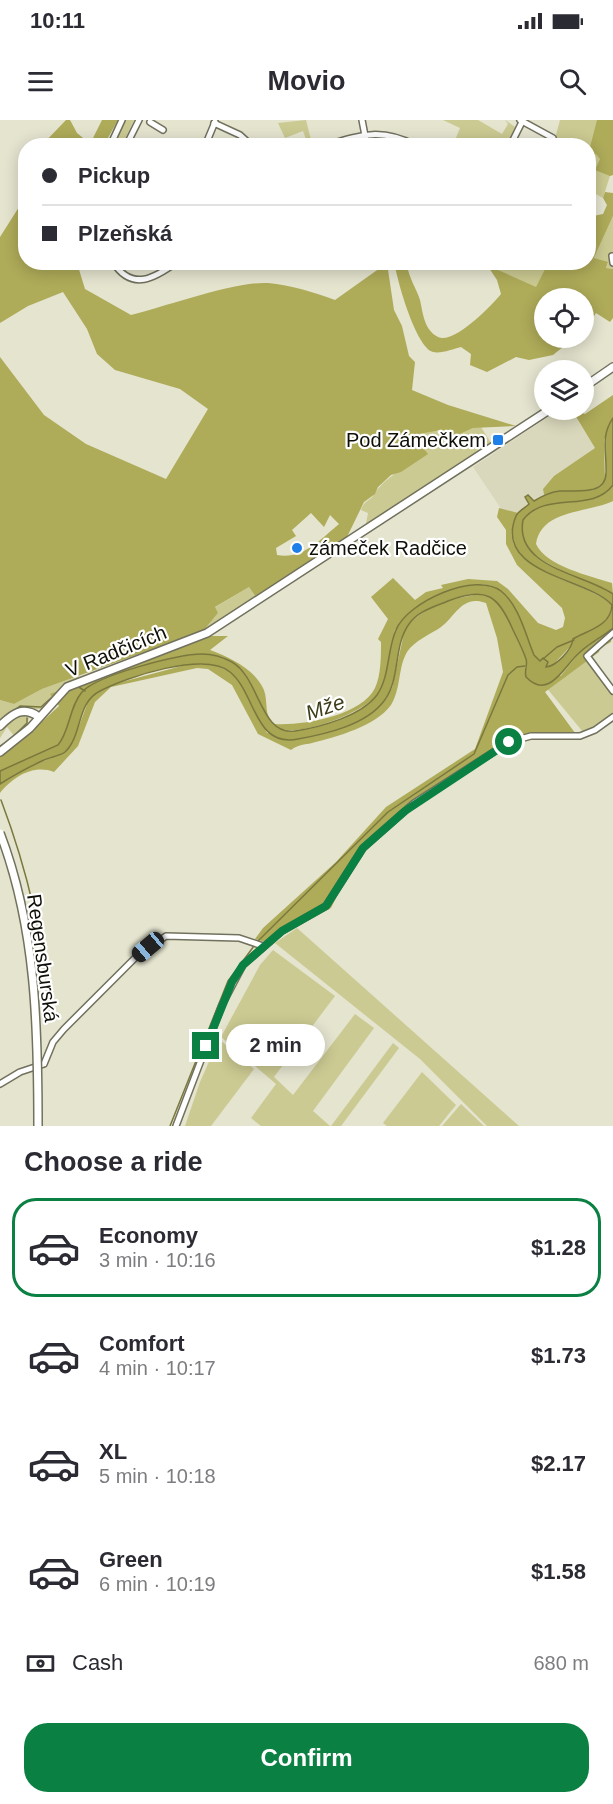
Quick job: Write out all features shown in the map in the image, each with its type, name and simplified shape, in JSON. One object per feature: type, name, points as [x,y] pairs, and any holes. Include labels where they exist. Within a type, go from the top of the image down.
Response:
[{"type":"street","points":[[114,138],[122,120]]},
{"type":"street","points":[[130,138],[139,120]]},
{"type":"street","points":[[158,126],[163,120]]},
{"type":"street","points":[[363,120],[365,138]]},
{"type":"street","points":[[514,138],[522,120],[553,138]]},
{"type":"street","points":[[150,122],[163,130]]},
{"type":"street","points":[[208,138],[215,122],[243,138]]},
{"type":"street","points":[[353,138],[364,135],[393,135],[400,138]]},
{"type":"street","points":[[120,270],[126,276],[142,280],[155,278],[166,270]]},
{"type":"street","points":[[594,380],[613,367]]},
{"type":"street","name":"V Radčicích","points":[[0,752],[20,738],[61,691],[77,681],[207,633],[534,420]]},
{"type":"street","points":[[613,633],[587,656],[613,691]]},
{"type":"street","points":[[0,726],[19,711],[29,711],[39,717]]},
{"type":"street","points":[[176,1126],[232,982],[259,944],[326,906],[363,848],[414,803],[509,742],[531,736],[580,736],[595,730],[613,717]]},
{"type":"street","name":"Regensburská","points":[[0,833],[24,917],[34,978],[38,1031],[38,1126]]},
{"type":"street","points":[[0,1084],[20,1072],[45,1064],[53,1042],[63,1029],[136,957],[166,936],[239,938],[259,944]]},
{"type":"shaded area","points":[[66,120],[70,120],[77,133],[83,138],[49,138]]},
{"type":"shaded area","points":[[102,120],[118,120],[108,138],[93,138]]},
{"type":"shaded area","points":[[125,120],[134,120],[125,138],[117,138]]},
{"type":"shaded area","points":[[306,120],[310,138],[306,138],[303,131],[285,138],[278,123]]},
{"type":"shaded area","points":[[443,120],[478,120],[502,134],[508,124],[505,120],[515,127],[510,138],[456,138],[460,128]]},
{"type":"shaded area","points":[[560,120],[613,120],[613,166],[603,198],[596,194],[596,138],[555,138]]},
{"type":"shaded area","points":[[597,120],[613,120],[613,175],[596,170],[600,159],[596,154],[596,138],[592,138]]},
{"type":"shaded area","points":[[605,192],[613,193],[613,216],[596,254],[596,215],[603,214],[607,205],[603,198]]},
{"type":"shaded area","points":[[18,209],[18,270],[79,270],[85,289],[131,315],[219,290],[254,283],[285,285],[335,300],[377,270],[388,270],[394,310],[402,326],[409,356],[415,362],[412,390],[448,405],[516,426],[473,428],[447,440],[443,438],[441,430],[413,435],[428,454],[401,472],[391,475],[378,487],[375,494],[364,502],[346,539],[256,597],[249,587],[215,607],[218,613],[204,630],[42,689],[14,704],[0,700],[0,357],[44,415],[86,444],[166,479],[208,409],[180,389],[115,370],[97,354],[87,329],[63,292],[28,306],[0,323],[0,237]],"holes":[[[311,513],[324,527],[330,515],[339,524],[319,541],[304,551],[286,556],[277,555],[276,548],[296,536],[292,530]]]},
{"type":"shaded area","points":[[613,216],[613,269],[606,268],[608,263],[596,259],[596,254]]},
{"type":"shaded area","points":[[596,259],[608,262],[606,268],[613,269],[613,318],[610,322],[596,313],[594,316],[594,288],[534,288],[534,348],[562,348],[553,355],[529,360],[516,357],[487,372],[470,365],[471,354],[461,347],[443,352],[433,352],[427,348],[414,327],[396,270],[408,270],[420,300],[425,321],[433,334],[445,338],[463,330],[501,294],[497,280],[490,270],[498,270],[536,287],[544,270],[596,270]]},
{"type":"shaded area","points":[[498,270],[545,270],[536,288]]},
{"type":"shaded area","points":[[613,395],[613,418],[604,440],[605,481],[585,491],[544,495],[543,489],[554,476],[595,448],[578,420],[594,420],[594,408]]},
{"type":"shaded area","points":[[613,418],[613,485],[604,494],[593,498],[543,506],[532,511],[523,520],[523,536],[529,549],[540,559],[554,568],[613,594],[613,628],[579,653],[556,679],[542,685],[526,677],[526,661],[523,652],[502,609],[496,601],[489,597],[472,594],[432,607],[409,624],[401,642],[393,683],[384,701],[367,716],[345,727],[309,737],[284,740],[272,735],[264,727],[239,681],[230,672],[218,666],[203,664],[165,668],[112,685],[92,696],[83,711],[75,737],[65,752],[46,759],[0,784],[0,771],[58,745],[78,698],[91,685],[139,667],[191,655],[206,654],[232,662],[249,680],[267,716],[274,725],[283,730],[305,729],[351,715],[370,702],[381,688],[393,638],[403,619],[427,600],[460,587],[490,586],[501,591],[513,604],[534,655],[540,661],[543,658],[548,662],[546,667],[555,664],[567,652],[573,639],[592,630],[608,618],[612,605],[600,596],[530,563],[518,551],[512,535],[516,516],[529,504],[525,497],[528,495],[534,501],[553,492],[589,490],[601,485],[606,473],[605,438]]},
{"type":"shaded area","points":[[544,420],[578,420],[595,448],[554,476],[543,489],[544,495],[532,501],[516,516],[502,510],[473,467]]},
{"type":"shaded area","points":[[481,427],[491,443],[366,524],[368,513],[361,510],[364,504],[392,476],[427,454],[412,435],[437,430],[438,434],[442,434],[447,440],[473,428]]},
{"type":"shaded area","points":[[613,485],[613,501],[556,518],[540,533],[536,544],[541,552],[559,564],[612,583],[613,594],[539,558],[528,547],[521,535],[522,521],[528,512],[550,503],[592,497],[604,493]]},
{"type":"shaded area","points":[[499,508],[518,513],[512,532],[516,548],[528,561],[601,596],[612,605],[609,615],[601,624],[581,635],[552,666],[546,667],[536,657],[515,609],[499,589],[485,585],[469,586],[436,600],[395,630],[389,664],[377,695],[343,717],[310,728],[281,729],[272,725],[249,680],[238,666],[215,655],[189,655],[99,680],[83,697],[58,745],[0,771],[0,755],[23,739],[59,706],[50,694],[207,636],[228,636],[210,650],[233,660],[254,675],[263,688],[268,717],[274,724],[315,721],[357,706],[368,698],[377,683],[381,654],[381,642],[378,639],[388,619],[371,597],[393,578],[415,600],[426,592],[443,588],[441,585],[468,579],[497,581],[508,589],[538,623],[556,630],[563,627],[565,618],[562,608],[517,565],[506,544],[506,530],[497,517]]},
{"type":"shaded area","points":[[249,587],[256,597],[204,630],[218,613],[214,608]]},
{"type":"shaded area","points":[[480,594],[495,598],[503,607],[527,661],[525,668],[561,676],[579,653],[613,628],[611,642],[600,648],[599,652],[545,692],[578,737],[539,738],[514,742],[419,802],[368,846],[352,866],[331,908],[307,921],[292,924],[265,942],[255,939],[263,928],[336,862],[386,807],[475,749],[503,672],[497,638],[486,603],[478,601],[465,604],[441,627],[410,648],[402,664],[391,705],[376,719],[355,730],[291,750],[258,734],[232,685],[208,669],[197,668],[111,687],[95,702],[78,746],[54,772],[31,771],[17,777],[0,793],[0,784],[24,769],[63,753],[73,742],[89,699],[99,691],[118,683],[189,664],[215,665],[232,673],[241,683],[267,733],[338,728],[392,688],[404,633],[410,622],[426,610],[453,599]]},
{"type":"shaded area","points":[[580,652],[613,695],[613,713],[589,731],[583,732],[545,686]]},
{"type":"shaded area","points":[[81,675],[60,689],[42,709],[16,709],[0,723],[0,700],[14,704],[42,689]]},
{"type":"shaded area","points":[[24,714],[29,718],[26,728],[15,737],[7,727],[0,738],[0,731],[16,716]]},
{"type":"shaded area","points":[[297,928],[519,1126],[487,1126],[420,1059],[275,943]]},
{"type":"shaded area","points":[[273,950],[335,996],[274,1077],[293,1095],[355,1014],[374,1028],[313,1111],[330,1126],[261,1126],[251,1118],[276,1084],[221,1037],[260,965]]},
{"type":"shaded area","points":[[219,1039],[254,1069],[211,1126],[185,1126],[200,1082]]},
{"type":"shaded area","points":[[393,1043],[399,1048],[341,1126],[331,1126]]},
{"type":"shaded area","points":[[422,1072],[456,1105],[439,1126],[387,1126],[383,1123]]},
{"type":"shaded area","points":[[461,1104],[484,1126],[442,1126]]},
{"type":"waterway","points":[[543,659],[557,647],[574,640]]},
{"type":"waterway","points":[[257,942],[388,812],[474,754],[508,675],[517,667],[525,666]]},
{"type":"waterway","points":[[0,721],[20,706],[41,707],[69,682]]},
{"type":"waterway","points":[[77,686],[85,691]]},
{"type":"waterway","points":[[15,735],[27,723],[27,718]]},
{"type":"waterway","points":[[0,746],[10,740]]},
{"type":"waterway","points":[[1,800],[19,852],[33,904],[43,958],[49,1012]]},
{"type":"waterway","points":[[170,1126],[228,981],[254,946]]},
{"type":"place","name":"Pod Zámečkem","points":[[498,440]]},
{"type":"place","name":"zámeček Radčice","points":[[297,548]]},
{"type":"route","points":[[206,1046],[232,982],[243,965],[282,931],[326,906],[363,848],[414,803],[509,742]]},
{"type":"water label","name":"Mže","points":[[325,707]]}]
